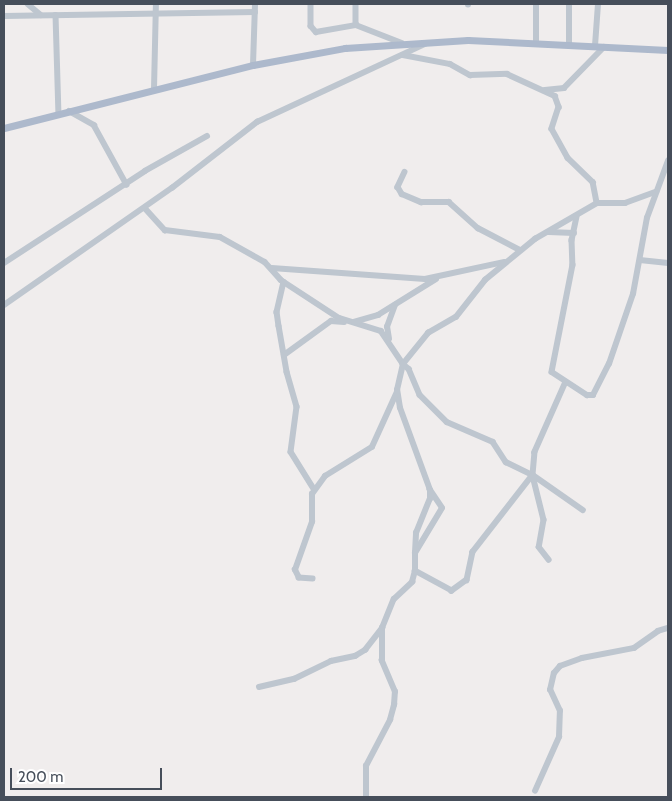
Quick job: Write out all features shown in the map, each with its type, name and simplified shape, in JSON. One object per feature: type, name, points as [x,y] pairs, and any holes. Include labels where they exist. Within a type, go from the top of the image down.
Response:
[{"type":"main road","points":[[4,128],[253,65],[345,48],[430,41],[668,50]]},
{"type":"street","points":[[28,4],[41,15]]},
{"type":"street","points":[[154,89],[156,4]]},
{"type":"street","points":[[253,65],[255,4]]},
{"type":"street","points":[[311,4],[311,26],[316,32],[356,25],[402,43]]},
{"type":"street","points":[[356,4],[356,25]]},
{"type":"street","points":[[536,4],[536,44]]},
{"type":"street","points":[[569,45],[570,4]]},
{"type":"street","points":[[594,46],[598,4]]},
{"type":"street","points":[[4,16],[255,12]]},
{"type":"street","points":[[56,15],[59,114]]},
{"type":"street","points":[[4,305],[144,208],[257,122],[430,41]]},
{"type":"street","points":[[545,90],[564,88],[604,47]]},
{"type":"street","points":[[403,55],[450,64],[470,75],[507,74],[545,90],[559,100],[552,128],[568,158],[593,182],[597,203]]},
{"type":"street","points":[[69,111],[94,125],[127,185]]},
{"type":"street","points":[[4,263],[127,185],[145,171],[207,136]]},
{"type":"street","points":[[577,217],[574,233],[573,265],[552,372],[588,395],[596,392],[630,304],[647,218],[668,161]]},
{"type":"street","points":[[405,172],[398,187],[402,194],[422,202],[449,202],[484,232],[520,250]]},
{"type":"street","points":[[314,490],[337,468],[372,446],[398,390],[403,364],[428,333],[456,317],[485,280],[520,250],[577,217],[597,203],[625,203],[641,200],[656,192]]},
{"type":"street","points":[[144,208],[164,230],[220,237],[272,268],[284,282],[333,314],[381,332],[403,364],[409,369],[420,395],[447,422],[494,442],[506,462],[533,475],[583,510]]},
{"type":"street","points":[[549,232],[574,233]]},
{"type":"street","points":[[640,260],[668,263]]},
{"type":"street","points":[[272,268],[425,279],[506,262]]},
{"type":"street","points":[[284,355],[331,321],[352,322],[378,315],[442,276]]},
{"type":"street","points":[[284,282],[277,312],[284,355],[297,407],[291,452],[314,490],[312,522],[295,570],[299,578],[313,579]]},
{"type":"street","points":[[389,342],[387,327],[395,304]]},
{"type":"street","points":[[549,560],[539,547],[544,520],[533,475],[535,452],[566,382]]},
{"type":"street","points":[[398,390],[401,412],[430,490],[442,508],[415,553]]},
{"type":"street","points":[[415,571],[447,589],[456,590],[462,586],[469,575],[468,563],[473,552],[533,475]]},
{"type":"street","points":[[259,687],[294,679],[330,661],[355,656],[365,650],[382,628],[394,599],[412,582],[415,571],[416,533],[430,499],[430,490]]},
{"type":"street","points":[[366,797],[366,766],[390,720],[394,705],[395,692],[382,661],[382,628]]},
{"type":"street","points":[[535,791],[559,737],[560,711],[550,690],[554,673],[560,666],[582,658],[634,648],[658,630],[668,628]]}]
